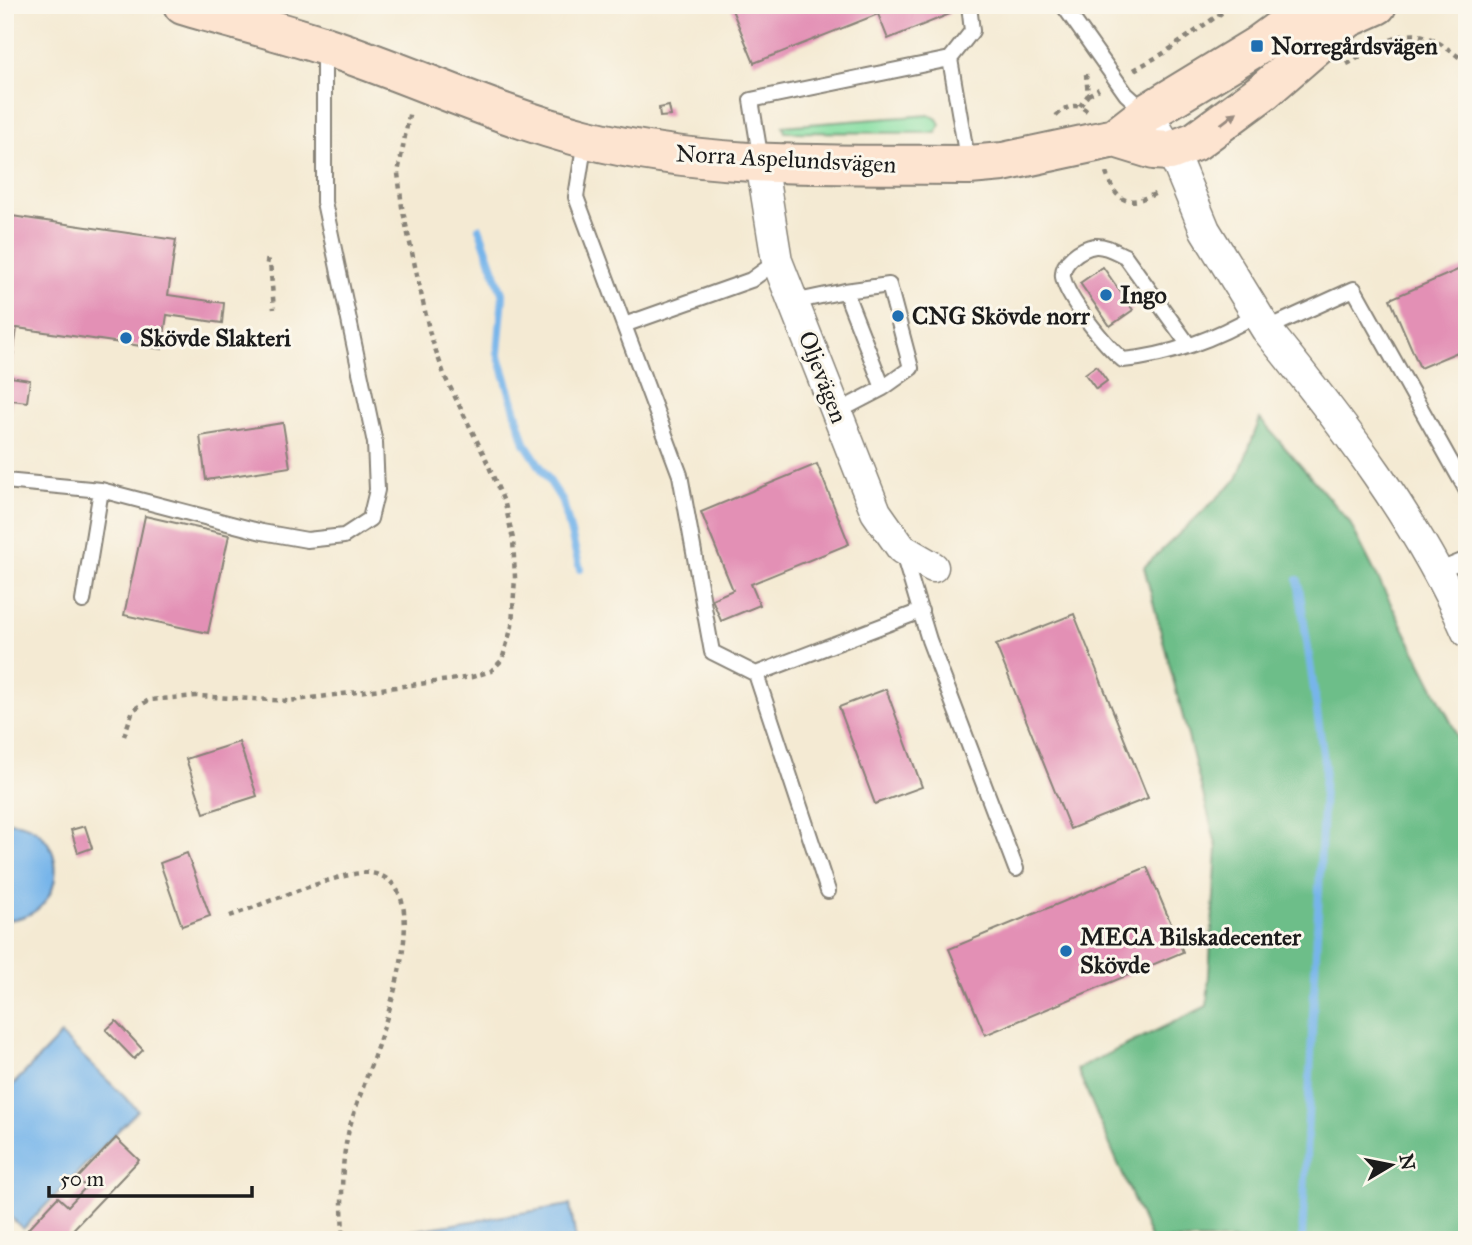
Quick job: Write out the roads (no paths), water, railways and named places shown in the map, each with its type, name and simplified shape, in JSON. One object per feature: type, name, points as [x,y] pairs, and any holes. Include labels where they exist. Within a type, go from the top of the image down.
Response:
[{"type":"street","name":"Norra Aspelundsvägen","points":[[183,5],[324,46],[420,80],[492,110],[586,138],[643,150],[708,159],[761,162],[969,165],[1154,150],[1170,151]]},
{"type":"street","name":"Norra Aspelundsvägen","points":[[1110,154],[1147,113],[1257,46],[1313,5]]},
{"type":"street","points":[[1170,151],[1196,141],[1221,124],[1282,77],[1348,19],[1377,5]]},
{"type":"street","points":[[1147,113],[1178,165],[1205,230],[1261,321],[1335,415],[1393,496],[1437,571],[1467,632]]},
{"type":"street","name":"Oljevägen","points":[[761,162],[777,261],[876,512],[902,549],[933,567]]},
{"type":"lane","points":[[761,162],[751,100],[950,59],[972,30],[969,5]]},
{"type":"lane","points":[[1063,5],[1126,94],[1147,113]]},
{"type":"lane","points":[[5,481],[102,490],[262,532],[307,540],[344,536],[370,519],[377,490],[375,443],[324,202],[324,46]]},
{"type":"lane","points":[[950,59],[969,165]]},
{"type":"lane","points":[[586,138],[576,197],[680,475],[712,652],[755,674],[828,891]]},
{"type":"lane","points":[[1188,344],[1125,256],[1110,248],[1096,246],[1078,252],[1066,264],[1063,276],[1074,302],[1110,350],[1123,360],[1141,358],[1188,344],[1354,289],[1467,491]]},
{"type":"lane","points":[[624,325],[751,280],[777,261]]},
{"type":"lane","points":[[793,302],[889,285],[911,368],[883,388],[837,412]]},
{"type":"lane","points":[[845,291],[883,388]]},
{"type":"lane","points":[[83,601],[102,490]]},
{"type":"lane","points":[[902,549],[921,611],[1016,869]]},
{"type":"lane","points":[[1437,571],[1467,558]]},
{"type":"lane","points":[[755,674],[921,611]]},
{"type":"water","points":[[5,822],[27,826],[43,836],[52,852],[56,870],[53,888],[43,904],[28,915],[5,920]]},
{"type":"water","points":[[61,1035],[138,1110],[23,1229],[5,1211],[5,1093]]},
{"type":"water","points":[[570,1205],[576,1240],[375,1240],[374,1237]]},
{"type":"waterway","points":[[479,228],[503,296],[498,353],[525,443],[563,502],[580,569]]},
{"type":"waterway","points":[[1298,580],[1325,767],[1302,1240]]},
{"type":"place","name":"Norregårdsvägen","points":[[1257,46]]},
{"type":"place","name":"Ingo","points":[[1106,295]]},
{"type":"place","name":"CNG Skövde norr","points":[[898,316]]},
{"type":"place","name":"Skövde Slakteri","points":[[126,338]]},
{"type":"place","name":"MECA Bilskadecenter Skövde","points":[[1066,951]]}]
